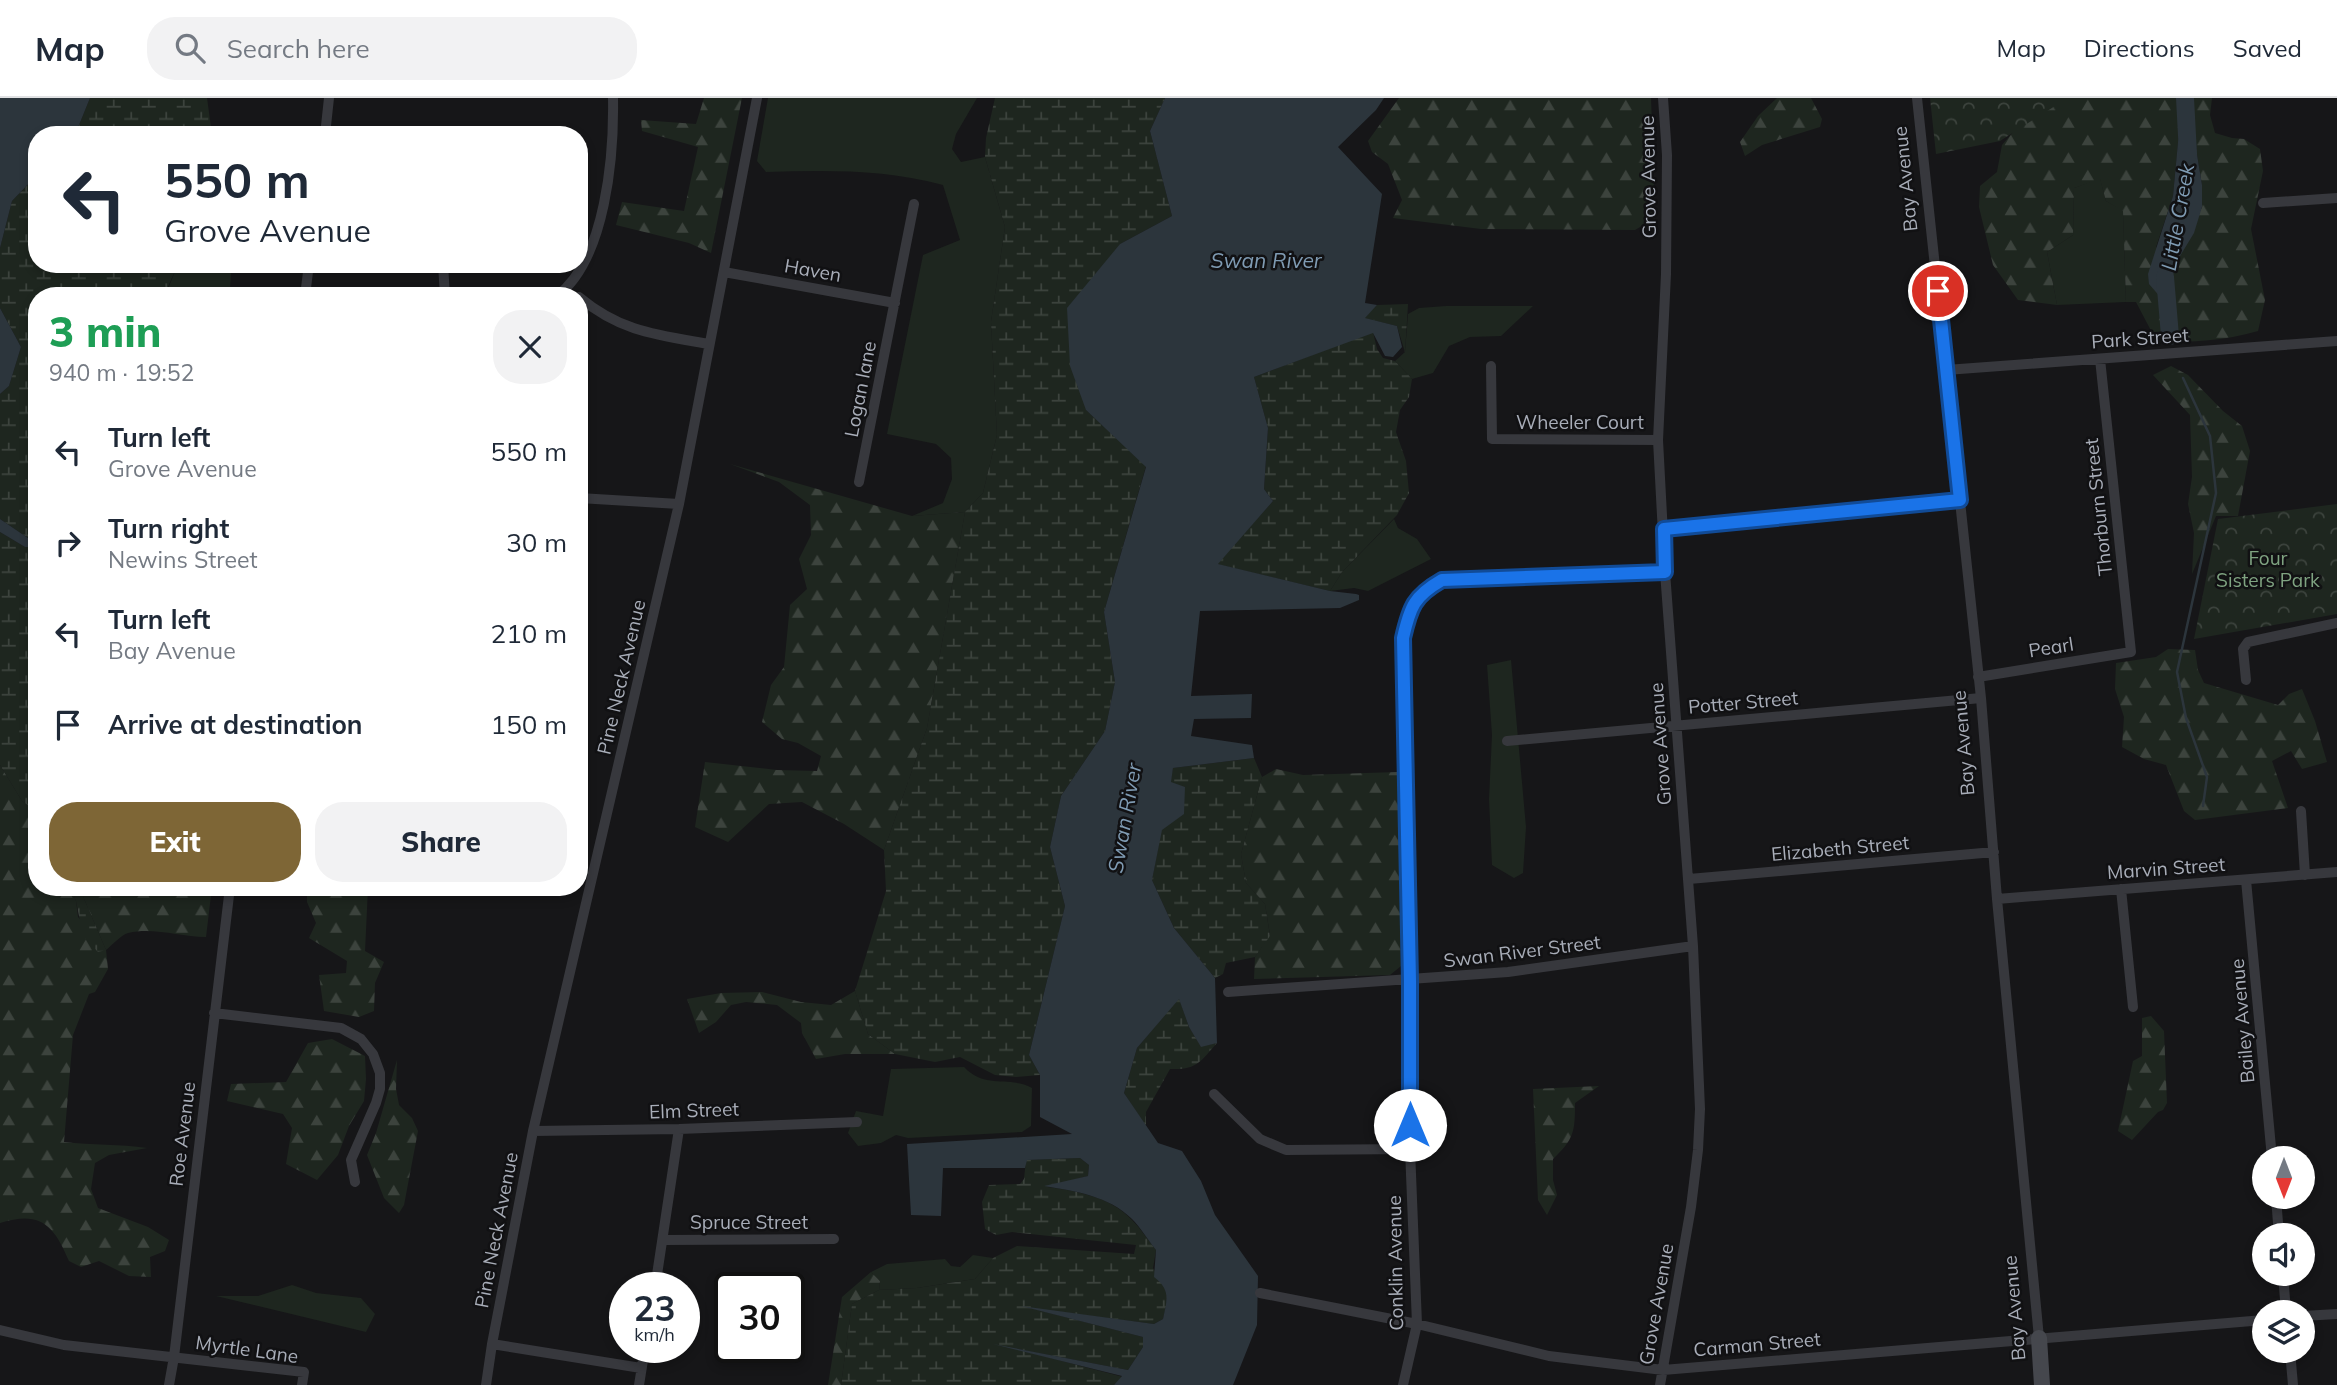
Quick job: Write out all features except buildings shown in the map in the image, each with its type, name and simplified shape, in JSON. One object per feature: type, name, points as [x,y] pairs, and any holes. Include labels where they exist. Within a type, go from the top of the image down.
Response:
[{"type":"street","points":[[326,126],[329,98]]},
{"type":"street","points":[[588,254],[603,211],[612,144],[613,98]]},
{"type":"street","name":"Pine Neck Avenue","points":[[588,895],[679,504],[757,98]]},
{"type":"street","name":"Grove Avenue","points":[[1660,1385],[1690,1207],[1698,1150],[1700,1104],[1689,879],[1657,440],[1667,274],[1664,98]]},
{"type":"street","name":"Bay Avenue","points":[[1917,98],[1981,698],[2042,1385]]},
{"type":"street","points":[[2263,203],[2337,198]]},
{"type":"street","name":"Logan lane","points":[[859,482],[914,204]]},
{"type":"street","name":"Haven","points":[[724,272],[895,303]]},
{"type":"street","points":[[588,304],[625,327],[709,344]]},
{"type":"street","name":"Park Street","points":[[1945,370],[2337,341]]},
{"type":"street","name":"Thorburn Street","points":[[2100,359],[2131,652]]},
{"type":"street","name":"Wheeler Court","points":[[1491,366],[1492,439],[1657,440]]},
{"type":"street","points":[[588,499],[679,504]]},
{"type":"street","points":[[1664,529],[1960,500]]},
{"type":"street","name":"Conklin Avenue","points":[[1403,1385],[1417,1324],[1410,1149],[1410,981],[1403,638],[1409,612],[1418,596],[1442,580],[1665,572]]},
{"type":"street","points":[[2246,680],[2243,649],[2248,642],[2337,623]]},
{"type":"street","name":"Pearl","points":[[1978,677],[2131,652]]},
{"type":"street","name":"Potter Street","points":[[1507,741],[1981,698]]},
{"type":"street","points":[[2301,811],[2305,875]]},
{"type":"street","name":"Elizabeth Street","points":[[1689,879],[1994,852]]},
{"type":"street","name":"Marvin Street","points":[[1997,899],[2337,872]]},
{"type":"street","name":"Bailey Avenue","points":[[2246,880],[2271,1146]]},
{"type":"street","points":[[2122,889],[2133,1007]]},
{"type":"street","name":"Roe Avenue","points":[[169,1385],[229,896]]},
{"type":"street","name":"Pine Neck Avenue","points":[[486,1385],[533,1131],[588,896]]},
{"type":"street","name":"Swan River Street","points":[[1228,992],[1508,972],[1693,946]]},
{"type":"street","points":[[214,1013],[341,1028],[353,1033],[373,1054],[380,1073],[380,1089],[351,1160],[355,1182]]},
{"type":"street","points":[[1214,1094],[1260,1139],[1286,1150],[1410,1149]]},
{"type":"street","name":"Elm Street","points":[[533,1131],[857,1122]]},
{"type":"street","points":[[658,1272],[679,1129]]},
{"type":"street","name":"Spruce Street","points":[[663,1240],[834,1239]]},
{"type":"street","name":"Carman Street","points":[[1260,1293],[1417,1324],[1549,1356],[1663,1370],[2252,1321]]},
{"type":"street","points":[[2315,1315],[2337,1314]]},
{"type":"street","points":[[0,1330],[64,1345],[174,1357]]},
{"type":"street","points":[[492,1344],[641,1368]]},
{"type":"street","name":"Myrtle Lane","points":[[174,1357],[304,1372],[302,1385]]},
{"type":"street","points":[[639,1385],[642,1363]]},
{"type":"street","points":[[2291,1363],[2293,1385]]},
{"type":"green space","points":[[90,98],[207,98],[211,126],[79,126]]},
{"type":"green space","points":[[704,98],[742,98],[711,253],[689,243],[616,225],[622,202],[684,211],[698,147],[642,131],[641,120],[696,124]]},
{"type":"green space","points":[[768,98],[977,98],[956,134],[952,149],[961,162],[985,157],[1005,227],[991,322],[997,435],[983,493],[965,512],[912,516],[943,503],[952,479],[951,458],[936,444],[887,434],[923,255],[960,240],[943,185],[878,173],[766,172],[757,161]]},
{"type":"green space","points":[[995,98],[1165,98],[1150,131],[1172,216],[1120,244],[1086,410],[1146,466],[1104,612],[1115,682],[1105,731],[1061,796],[1050,847],[1065,906],[1029,1055],[1040,1075],[1016,1077],[995,1075],[960,1057],[935,1062],[895,1054],[868,1034],[855,991],[886,891],[884,850],[927,728],[965,512],[983,493],[997,435],[991,322],[1005,227],[985,157],[986,138]]},
{"type":"green space","points":[[1399,98],[1651,98],[1655,218],[1635,230],[1481,229],[1393,218],[1402,200],[1388,164],[1372,152],[1368,141]]},
{"type":"green space","points":[[1777,98],[1811,98],[1822,119],[1820,127],[1762,145],[1745,156],[1740,142],[1758,116]]},
{"type":"green space","points":[[1930,98],[2078,98],[2055,106],[2000,141],[1936,154]]},
{"type":"green space","points":[[2066,98],[2212,98],[2210,115],[2215,133],[2244,139],[2260,149],[2263,171],[2251,229],[2265,300],[2258,331],[2208,340],[2157,342],[2136,302],[2126,302],[2123,211],[2106,201],[2100,179],[2074,188],[2073,235],[2047,252],[2057,305],[2018,300],[1993,265],[1979,207],[1980,186],[1997,172],[2002,145],[2026,117]],"holes":[[[2182,128],[2194,136],[2202,185],[2202,207],[2174,266],[2156,247],[2173,196],[2178,142]]]},
{"type":"green space","points":[[2100,178],[2106,201],[2123,210],[2126,302],[2057,305],[2047,252],[2073,235],[2074,188]]},
{"type":"green space","points":[[28,184],[28,273],[174,273],[168,287],[28,287],[28,538],[0,519],[0,394],[9,386],[21,347],[0,308],[0,248],[12,201]]},
{"type":"green space","points":[[174,273],[231,273],[230,287],[169,287]]},
{"type":"green space","points":[[1408,304],[1405,352],[1397,326],[1364,318],[1377,305]]},
{"type":"green space","points":[[1533,306],[1501,336],[1470,337],[1449,346],[1433,373],[1412,379],[1395,361],[1405,352],[1408,314],[1419,308]]},
{"type":"green space","points":[[1373,332],[1377,349],[1383,358],[1395,361],[1412,379],[1409,397],[1400,410],[1396,432],[1406,461],[1409,493],[1397,515],[1342,572],[1330,591],[1217,564],[1273,501],[1264,489],[1268,428],[1254,377]]},
{"type":"green space","points":[[2171,366],[2188,375],[2223,411],[2242,426],[2250,451],[2238,516],[2216,516],[2192,574],[2194,533],[2188,504],[2192,477],[2190,415],[2153,375]]},
{"type":"green space","points":[[730,464],[912,516],[965,512],[927,728],[884,850],[844,824],[802,802],[769,804],[728,842],[695,827],[705,762],[777,770],[817,771],[821,756],[798,743],[782,739],[762,722],[771,685],[784,667],[790,605],[807,589],[799,559],[811,535],[810,505],[779,482]]},
{"type":"green space","name":"Four Sisters Park","points":[[2337,504],[2337,614],[2194,639],[2218,519]]},
{"type":"green space","points":[[1394,519],[1398,528],[1417,539],[1431,559],[1368,591],[1354,588],[1330,591],[1342,572]]},
{"type":"green space","points":[[0,532],[25,547],[28,538],[28,805],[22,801],[0,765]]},
{"type":"green space","points":[[2168,649],[2195,650],[2198,670],[2204,683],[2278,705],[2289,694],[2302,689],[2327,762],[2302,769],[2291,751],[2272,761],[2288,808],[2195,820],[2184,811],[2166,765],[2144,759],[2122,747],[2124,717],[2115,689],[2116,663],[2156,657]]},
{"type":"green space","points":[[1511,660],[1526,827],[1523,873],[1514,878],[1492,865],[1489,799],[1492,735],[1487,665]]},
{"type":"green space","points":[[1254,758],[1262,777],[1241,854],[1246,883],[1265,904],[1270,936],[1255,957],[1226,963],[1223,974],[1215,978],[1174,928],[1152,880],[1173,768]]},
{"type":"green space","points":[[0,765],[22,801],[28,805],[28,896],[74,896],[78,917],[106,950],[108,969],[95,992],[89,994],[73,1035],[64,1142],[147,1148],[109,1155],[95,1163],[91,1189],[98,1208],[148,1227],[169,1240],[165,1251],[150,1257],[151,1277],[129,1276],[99,1261],[81,1267],[69,1261],[58,1238],[44,1224],[35,1220],[14,1219],[0,1223]]},
{"type":"green space","points":[[1276,769],[1303,775],[1398,772],[1401,966],[1390,975],[1254,979],[1255,957],[1270,935],[1265,904],[1246,883],[1241,854],[1262,777]]},
{"type":"green space","points":[[74,896],[83,896],[106,950],[98,952],[83,936]]},
{"type":"green space","points":[[83,896],[211,896],[206,937],[138,931],[120,938],[106,950]]},
{"type":"green space","points":[[307,896],[368,896],[365,951],[384,962],[375,983],[374,1011],[359,1017],[324,1011],[319,975],[346,973],[347,961],[309,938],[316,923]]},
{"type":"green space","points":[[855,991],[868,1034],[895,1054],[845,1054],[816,1059],[802,1033],[801,1023],[777,1005],[746,1002],[731,1005],[716,1022],[699,1033],[687,999],[721,993],[762,992],[801,1002],[831,1005]]},
{"type":"green space","points":[[1179,998],[1189,1027],[1201,1046],[1217,1043],[1192,1066],[1170,1069],[1146,1112],[1146,1126],[1124,1093],[1137,1048]]},
{"type":"green space","points":[[2151,1016],[2164,1031],[2167,1103],[2132,1140],[2118,1131],[2133,1061],[2142,1056],[2142,1018]]},
{"type":"green space","points":[[332,1039],[365,1056],[364,1101],[349,1126],[338,1155],[317,1180],[286,1164],[292,1128],[283,1114],[227,1101],[231,1084],[286,1082],[308,1043]]},
{"type":"green space","points":[[397,1060],[396,1089],[399,1105],[412,1118],[418,1131],[404,1205],[399,1213],[384,1198],[367,1155]]},
{"type":"green space","points":[[964,1067],[981,1078],[1015,1082],[1032,1088],[1031,1126],[1022,1132],[908,1138],[896,1135],[881,1143],[858,1146],[848,1133],[856,1111],[883,1116],[891,1069]]},
{"type":"green space","points":[[1599,1086],[1575,1103],[1572,1134],[1553,1159],[1553,1180],[1557,1195],[1547,1215],[1538,1200],[1533,1089]]},
{"type":"green space","points":[[1080,1158],[1089,1165],[1088,1176],[1047,1187],[1082,1193],[1104,1201],[1124,1212],[1135,1223],[1156,1250],[1153,1268],[1163,1283],[1168,1298],[1163,1319],[1154,1324],[1030,1308],[1143,1337],[1143,1347],[1128,1370],[1012,1348],[1123,1377],[1114,1385],[841,1385],[852,1304],[879,1290],[917,1288],[975,1279],[993,1258],[1017,1246],[1134,1254],[1136,1245],[1012,1232],[996,1235],[985,1229],[982,1202],[989,1185],[1020,1184],[1024,1179],[1026,1160]]},
{"type":"green space","points":[[973,1255],[993,1258],[975,1279],[917,1288],[879,1290],[880,1281],[871,1272],[887,1264],[945,1259],[951,1266],[960,1267]]},
{"type":"green space","points":[[871,1272],[880,1281],[879,1290],[852,1304],[841,1385],[828,1385],[842,1297]]},
{"type":"green space","points":[[292,1285],[316,1293],[361,1298],[375,1314],[366,1332],[216,1296],[258,1296]]},
{"type":"water","points":[[0,98],[90,98],[79,126],[28,126],[28,184],[12,201],[0,248]]},
{"type":"water","name":"Swan River","points":[[1165,98],[1384,98],[1376,110],[1338,147],[1382,194],[1365,303],[1377,305],[1365,318],[1397,326],[1402,347],[1393,357],[1385,356],[1373,333],[1254,377],[1268,428],[1264,489],[1273,501],[1218,564],[1330,591],[1356,594],[1359,595],[1359,600],[1340,608],[1200,611],[1191,696],[1252,694],[1251,718],[1194,719],[1191,736],[1252,745],[1254,758],[1173,768],[1171,782],[1185,787],[1184,814],[1162,830],[1152,880],[1174,928],[1215,978],[1217,1043],[1201,1047],[1189,1027],[1179,999],[1137,1048],[1124,1093],[1158,1143],[1182,1151],[1201,1181],[1215,1215],[1258,1276],[1257,1325],[1233,1385],[1114,1385],[1122,1376],[993,1344],[1128,1370],[1143,1347],[1143,1337],[1021,1306],[1154,1324],[1163,1319],[1166,1301],[1163,1286],[1154,1277],[1156,1250],[1132,1219],[1113,1205],[1079,1193],[1044,1186],[1088,1176],[1089,1165],[1080,1158],[1027,1160],[1025,1168],[943,1168],[941,1216],[911,1215],[907,1144],[1072,1134],[1040,1117],[1040,1075],[1029,1055],[1065,906],[1050,847],[1061,796],[1105,731],[1115,682],[1104,612],[1146,467],[1086,410],[1070,366],[1067,308],[1120,244],[1172,216],[1150,131]]},
{"type":"water","points":[[2182,128],[2194,136],[2202,185],[2202,207],[2194,233],[2174,266],[2171,298],[2162,299],[2149,284],[2148,274],[2173,196],[2178,142]]},
{"type":"water","points":[[0,308],[21,347],[9,386],[0,394]]},
{"type":"water","points":[[0,519],[28,538],[28,547],[25,547],[0,532]]},
{"type":"waterway","name":"Little Creek","points":[[2185,98],[2188,154]]},
{"type":"waterway","name":"Little Creek","points":[[2165,277],[2170,336]]},
{"type":"waterway","name":"Little Creek","points":[[2183,378],[2210,436],[2216,493],[2177,672],[2186,718],[2207,777],[2203,806]]},
{"type":"route","points":[[1410,1125],[1403,638],[1409,612],[1418,596],[1442,580],[1665,572],[1664,529],[1960,500],[1938,291]]}]
